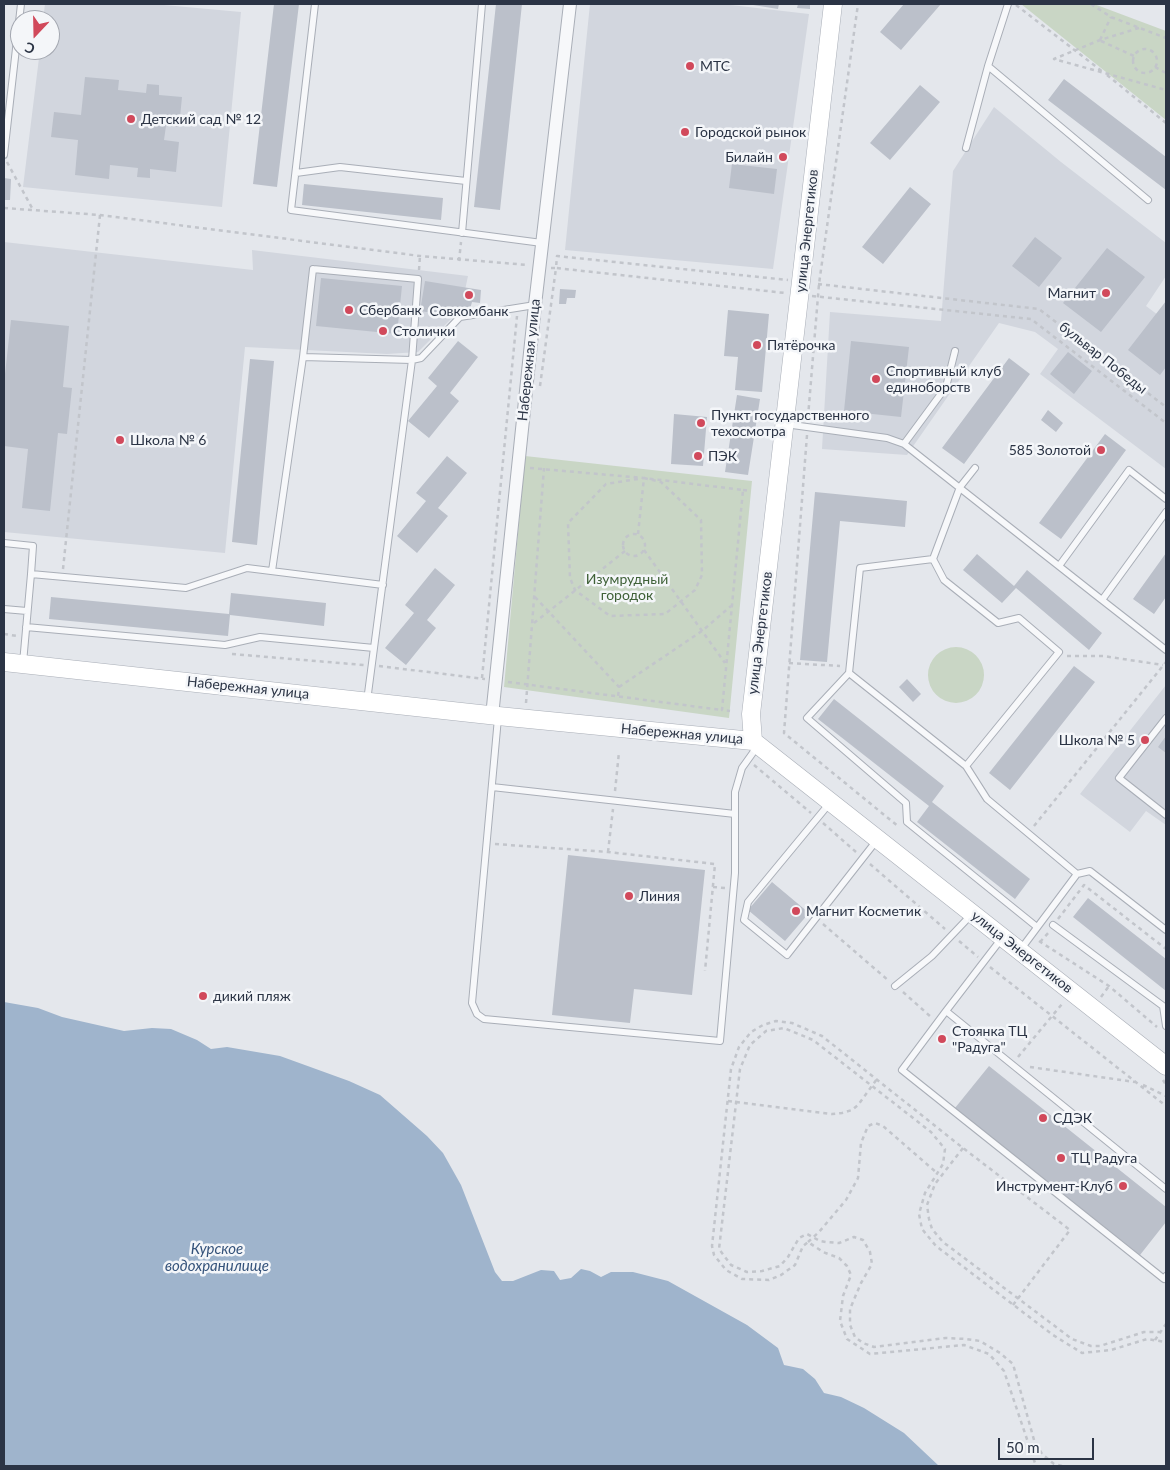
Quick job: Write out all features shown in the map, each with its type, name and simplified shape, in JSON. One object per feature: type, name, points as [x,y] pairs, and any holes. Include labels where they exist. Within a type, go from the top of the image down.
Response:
[{"type":"main road","name":"улица Энергетиков","points":[[832,4],[751,714],[756,743],[1166,1066]]},
{"type":"main road","name":"Набережная улица","points":[[4,662],[756,743]]},
{"type":"street","name":"Набережная улица","points":[[495,716],[496,681],[535,305],[570,4]]},
{"type":"lane","points":[[4,155],[21,4]]},
{"type":"lane","points":[[315,4],[291,210],[542,243]]},
{"type":"lane","points":[[462,233],[482,4]]},
{"type":"lane","points":[[966,148],[988,66],[1008,4]]},
{"type":"lane","points":[[988,66],[1148,200]]},
{"type":"lane","points":[[296,173],[340,167],[466,181]]},
{"type":"lane","points":[[272,571],[303,357],[313,269],[418,279],[412,360],[367,701]]},
{"type":"lane","points":[[303,357],[412,360],[421,358],[460,317],[535,305]]},
{"type":"lane","points":[[904,444],[946,387],[955,351]]},
{"type":"lane","points":[[785,424],[887,438],[904,444],[1166,650]]},
{"type":"lane","points":[[966,766],[1059,652],[1019,618],[998,623],[944,580],[933,560],[960,487],[975,468]]},
{"type":"lane","points":[[1059,566],[1128,470],[1166,499]]},
{"type":"lane","points":[[1102,600],[1166,512]]},
{"type":"lane","points":[[4,543],[33,546],[23,664]]},
{"type":"lane","points":[[933,560],[860,568],[849,670],[806,718],[906,803],[907,822],[1037,927]]},
{"type":"lane","points":[[31,574],[186,588],[247,568],[382,585]]},
{"type":"lane","points":[[4,609],[27,611]]},
{"type":"lane","points":[[26,627],[225,645],[260,638],[374,648]]},
{"type":"lane","points":[[849,670],[966,766],[987,799],[1078,874]]},
{"type":"lane","points":[[495,716],[492,787],[472,1003],[477,1014],[484,1019],[720,1041],[733,889],[735,792],[742,768],[756,743]]},
{"type":"lane","points":[[1166,718],[1119,778],[1166,815]]},
{"type":"lane","points":[[492,787],[735,814]]},
{"type":"lane","points":[[831,802],[748,902],[744,920],[787,955],[878,839]]},
{"type":"lane","points":[[1020,950],[1078,874],[1090,871],[1166,930]]},
{"type":"lane","points":[[895,986],[932,956],[972,913]]},
{"type":"lane","points":[[1053,926],[1163,1006],[1166,1026]]},
{"type":"lane","points":[[1003,937],[902,1070],[1164,1279],[1166,1276]]},
{"type":"lane","points":[[946,1011],[1166,1189]]},
{"type":"path","points":[[1014,4],[1166,122]]},
{"type":"path","points":[[1091,4],[1111,17],[1166,38]]},
{"type":"path","points":[[1100,40],[1111,17]]},
{"type":"path","points":[[1139,28],[1100,40],[1054,59],[1166,90]]},
{"type":"path","points":[[1100,40],[1134,56]]},
{"type":"path","points":[[1140,50],[1149,50],[1157,61],[1155,67],[1152,71],[1140,72],[1134,65],[1134,56],[1140,50]]},
{"type":"path","points":[[1155,67],[1166,73]]},
{"type":"path","points":[[4,155],[32,208]]},
{"type":"path","points":[[4,208],[100,214],[420,256],[800,288]]},
{"type":"path","points":[[62,576],[100,214]]},
{"type":"path","points":[[459,261],[462,233]]},
{"type":"path","points":[[418,279],[420,256]]},
{"type":"path","points":[[540,392],[556,256],[1032,318],[1166,424]]},
{"type":"path","name":"бульвар Победы","points":[[800,288],[1040,308],[1166,408]]},
{"type":"path","points":[[481,685],[518,308]]},
{"type":"path","points":[[523,468],[544,468],[644,478],[750,491]]},
{"type":"path","points":[[528,685],[544,468]]},
{"type":"path","points":[[638,534],[644,478]]},
{"type":"path","points":[[644,478],[661,482],[701,520],[702,575],[694,590],[664,614],[610,616],[575,590],[570,578],[568,523],[606,484],[644,478]]},
{"type":"path","points":[[722,710],[743,490]]},
{"type":"path","points":[[625,551],[631,555],[639,555],[644,550],[645,540],[638,534]]},
{"type":"path","points":[[625,551],[624,541],[627,536],[638,534]]},
{"type":"path","points":[[644,550],[726,664]]},
{"type":"path","points":[[532,624],[625,551]]},
{"type":"path","points":[[534,597],[619,687],[618,697]]},
{"type":"path","points":[[619,687],[702,631],[732,604]]},
{"type":"path","points":[[4,634],[25,636]]},
{"type":"path","points":[[223,653],[372,666],[730,711]]},
{"type":"path","points":[[1055,656],[1103,656],[1164,666]]},
{"type":"path","points":[[1028,833],[1166,662]]},
{"type":"path","points":[[790,663],[849,670]]},
{"type":"path","points":[[487,844],[608,852],[715,864],[705,971]]},
{"type":"path","points":[[1040,942],[1084,885],[1166,949]]},
{"type":"path","points":[[713,887],[733,889]]},
{"type":"path","points":[[816,918],[937,1022]]},
{"type":"path","points":[[1012,1064],[1067,998]]},
{"type":"path","points":[[937,1173],[883,1126],[875,1122],[868,1126],[861,1143],[858,1178],[846,1200],[814,1237],[803,1246],[795,1264],[781,1275],[769,1280],[742,1279],[726,1270],[714,1255],[712,1246],[731,1069],[739,1047],[751,1032],[763,1025],[776,1021],[792,1023],[822,1036],[1070,1230],[1013,1305]]},
{"type":"path","points":[[1062,1466],[1054,1464],[1042,1454],[1034,1440],[1012,1364],[1000,1353],[980,1341],[966,1339],[946,1338],[874,1347],[863,1343],[856,1337],[850,1325],[850,1309],[861,1283],[872,1264],[870,1252],[863,1240],[854,1237],[839,1243],[820,1241],[806,1234],[799,1238],[788,1257],[780,1266],[762,1271],[747,1272],[730,1265],[719,1249],[740,1069],[750,1045],[766,1031],[784,1028],[813,1040],[931,1132],[945,1149],[943,1164],[925,1193],[919,1214],[922,1229],[936,1246],[1053,1335],[1082,1353],[1097,1352],[1147,1339],[1166,1342]]},
{"type":"path","points":[[1012,1064],[1137,1082],[1166,1096]]},
{"type":"path","points":[[728,1101],[842,1114],[858,1105],[877,1079]]},
{"type":"path","points":[[963,1148],[935,1184],[927,1205],[932,1229],[943,1242],[1072,1339],[1091,1346],[1100,1346],[1144,1332],[1166,1333]]},
{"type":"path","points":[[808,1242],[823,1252],[839,1258],[847,1266],[851,1275],[843,1296],[840,1321],[846,1339],[870,1354],[964,1345],[989,1354],[1004,1371],[1036,1466]]},
{"type":"path","points":[[1154,1340],[1166,1324]]},
{"type":"shaded area","name":"Детский сад № 12","points":[[45,4],[153,4],[241,12],[222,207],[23,187],[39,60],[60,60],[60,10],[44,10]]},
{"type":"shaded area","name":"Городской рынок","points":[[590,4],[722,4],[809,14],[773,269],[565,250]]},
{"type":"shaded area","points":[[994,107],[1061,162],[1166,243],[1166,276],[1146,306],[1166,321],[1166,469],[1040,374],[1058,349],[1035,332],[999,323],[907,455],[822,449],[830,312],[941,321],[953,171]]},
{"type":"shaded area","name":"Школа № 6","points":[[4,242],[253,270],[252,250],[468,276],[461,309],[418,352],[387,354],[245,347],[225,553],[4,532]]},
{"type":"shaded area","name":"Школа № 5","points":[[1166,685],[1166,825],[1146,811],[1130,832],[1080,794]]},
{"type":"green space","points":[[1021,4],[1094,4],[1166,31],[1166,120]]},
{"type":"green space","name":"Изумрудный городок","points":[[525,456],[752,481],[729,718],[504,687]]},
{"type":"green space","points":[[956,647],[967,649],[976,655],[982,664],[984,675],[982,686],[976,695],[967,701],[956,703],[945,701],[936,695],[930,686],[928,675],[930,664],[936,655],[945,649]]},
{"type":"water","name":"Курское водохранилище","points":[[4,1002],[38,1008],[62,1017],[124,1031],[152,1028],[171,1029],[197,1040],[211,1049],[227,1047],[280,1056],[349,1081],[380,1095],[427,1136],[443,1153],[461,1185],[495,1272],[502,1281],[513,1281],[541,1270],[554,1271],[560,1280],[571,1278],[581,1269],[601,1277],[611,1272],[633,1272],[668,1281],[747,1325],[778,1348],[784,1365],[803,1369],[815,1379],[824,1393],[841,1397],[864,1408],[904,1433],[939,1466],[4,1466]]},
{"type":"building","points":[[274,4],[299,4],[277,187],[253,184]]},
{"type":"building","points":[[496,4],[522,4],[500,210],[474,207]]},
{"type":"building","points":[[747,4],[779,4],[778,9]]},
{"type":"building","points":[[798,4],[810,4],[810,9],[797,8]]},
{"type":"building","points":[[904,4],[941,4],[901,50],[880,32]]},
{"type":"building","points":[[85,77],[119,80],[118,90],[146,93],[147,84],[159,85],[159,95],[182,97],[179,127],[166,126],[164,140],[179,142],[176,172],[150,169],[150,178],[137,177],[138,168],[110,165],[109,179],[75,175],[78,140],[51,137],[54,112],[81,115]]},
{"type":"building","points":[[1064,79],[1166,157],[1166,190],[1048,100]]},
{"type":"building","points":[[920,85],[940,102],[890,160],[870,143]]},
{"type":"building","points":[[732,164],[777,169],[774,194],[729,188]]},
{"type":"building","points":[[4,178],[11,179],[10,200],[4,200]]},
{"type":"building","points":[[304,184],[443,198],[441,220],[302,205]]},
{"type":"building","points":[[910,187],[931,204],[883,264],[862,247]]},
{"type":"building","points":[[1035,237],[1062,258],[1039,287],[1012,266]]},
{"type":"building","points":[[1107,248],[1145,277],[1101,332],[1063,303]]},
{"type":"building","points":[[321,278],[402,286],[397,334],[316,326]]},
{"type":"building","points":[[425,281],[481,290],[480,303],[472,302],[470,309],[454,316],[420,311]]},
{"type":"building","points":[[560,289],[576,290],[575,298],[567,298],[566,304],[559,304]]},
{"type":"building","points":[[1166,301],[1166,367],[1160,375],[1128,350]]},
{"type":"building","points":[[728,310],[769,314],[762,392],[735,390],[738,357],[724,356]]},
{"type":"building","points":[[11,320],[69,326],[63,387],[72,388],[67,434],[58,433],[50,511],[22,508],[28,449],[4,446],[4,374]]},
{"type":"building","points":[[458,341],[478,357],[450,393],[459,401],[429,438],[408,421],[437,386],[428,378]]},
{"type":"building","name":"Спортивный клуб единоборств","points":[[851,341],[909,347],[901,417],[844,411]]},
{"type":"building","points":[[1068,352],[1092,371],[1074,394],[1050,374]]},
{"type":"building","points":[[1009,358],[1030,374],[964,464],[942,448]]},
{"type":"building","points":[[250,359],[274,361],[257,545],[232,542]]},
{"type":"building","points":[[737,395],[760,399],[748,475],[725,472]]},
{"type":"building","points":[[1048,410],[1063,423],[1056,432],[1041,420]]},
{"type":"building","points":[[674,414],[707,417],[703,466],[671,464]]},
{"type":"building","points":[[1105,434],[1126,450],[1061,539],[1039,523]]},
{"type":"building","points":[[447,456],[467,473],[438,508],[448,516],[417,553],[397,536],[426,501],[416,493]]},
{"type":"building","points":[[815,492],[907,501],[905,527],[840,521],[827,662],[800,660]]},
{"type":"building","points":[[1166,553],[1166,597],[1154,614],[1133,599]]},
{"type":"building","points":[[977,554],[1014,586],[1027,570],[1102,633],[1089,650],[1016,588],[1002,603],[963,570]]},
{"type":"building","points":[[435,568],[455,585],[427,620],[436,628],[406,665],[385,648],[414,613],[405,605]]},
{"type":"building","points":[[231,593],[326,603],[324,626],[230,615],[228,636],[49,619],[51,597],[229,614]]},
{"type":"building","points":[[1074,666],[1095,682],[1010,790],[989,773]]},
{"type":"building","points":[[907,679],[921,694],[913,702],[899,687]]},
{"type":"building","points":[[834,699],[944,786],[932,802],[1030,879],[1015,899],[917,822],[929,806],[818,719]]},
{"type":"building","points":[[1166,736],[1166,753],[1158,747]]},
{"type":"building","points":[[568,855],[705,870],[692,995],[634,989],[630,1023],[552,1015]]},
{"type":"building","points":[[772,882],[809,913],[785,941],[748,910]]},
{"type":"building","points":[[1088,898],[1166,959],[1166,991],[1073,917]]},
{"type":"building","name":"ТЦ Радуга","points":[[989,1066],[1166,1207],[1166,1222],[1140,1255],[955,1108]]},
{"type":"place","name":"МТС","points":[[690,66]]},
{"type":"place","name":"Детский сад № 12","points":[[131,119]]},
{"type":"place","name":"Городской рынок","points":[[685,132]]},
{"type":"place","name":"Билайн","points":[[783,157]]},
{"type":"place","name":"Магнит","points":[[1106,293]]},
{"type":"place","name":"Совкомбанк","points":[[469,295]]},
{"type":"place","name":"Сбербанк","points":[[349,310]]},
{"type":"place","name":"Столички","points":[[383,331]]},
{"type":"place","name":"Пятёрочка","points":[[757,345]]},
{"type":"place","name":"Спортивный клуб единоборств","points":[[876,379]]},
{"type":"place","name":"Пункт государственного техосмотра","points":[[701,423]]},
{"type":"place","name":"Школа № 6","points":[[120,440]]},
{"type":"place","name":"585 Золотой","points":[[1101,450]]},
{"type":"place","name":"ПЭК","points":[[698,456]]},
{"type":"place","name":"Школа № 5","points":[[1145,740]]},
{"type":"place","name":"Линия","points":[[629,896]]},
{"type":"place","name":"Магнит Косметик","points":[[796,911]]},
{"type":"place","name":"дикий пляж","points":[[203,996]]},
{"type":"place","name":"Стоянка ТЦ \"Радуга\"","points":[[942,1039]]},
{"type":"place","name":"СДЭК","points":[[1043,1118]]},
{"type":"place","name":"ТЦ Радуга","points":[[1061,1158]]},
{"type":"place","name":"Инструмент-Клуб","points":[[1123,1186]]}]
